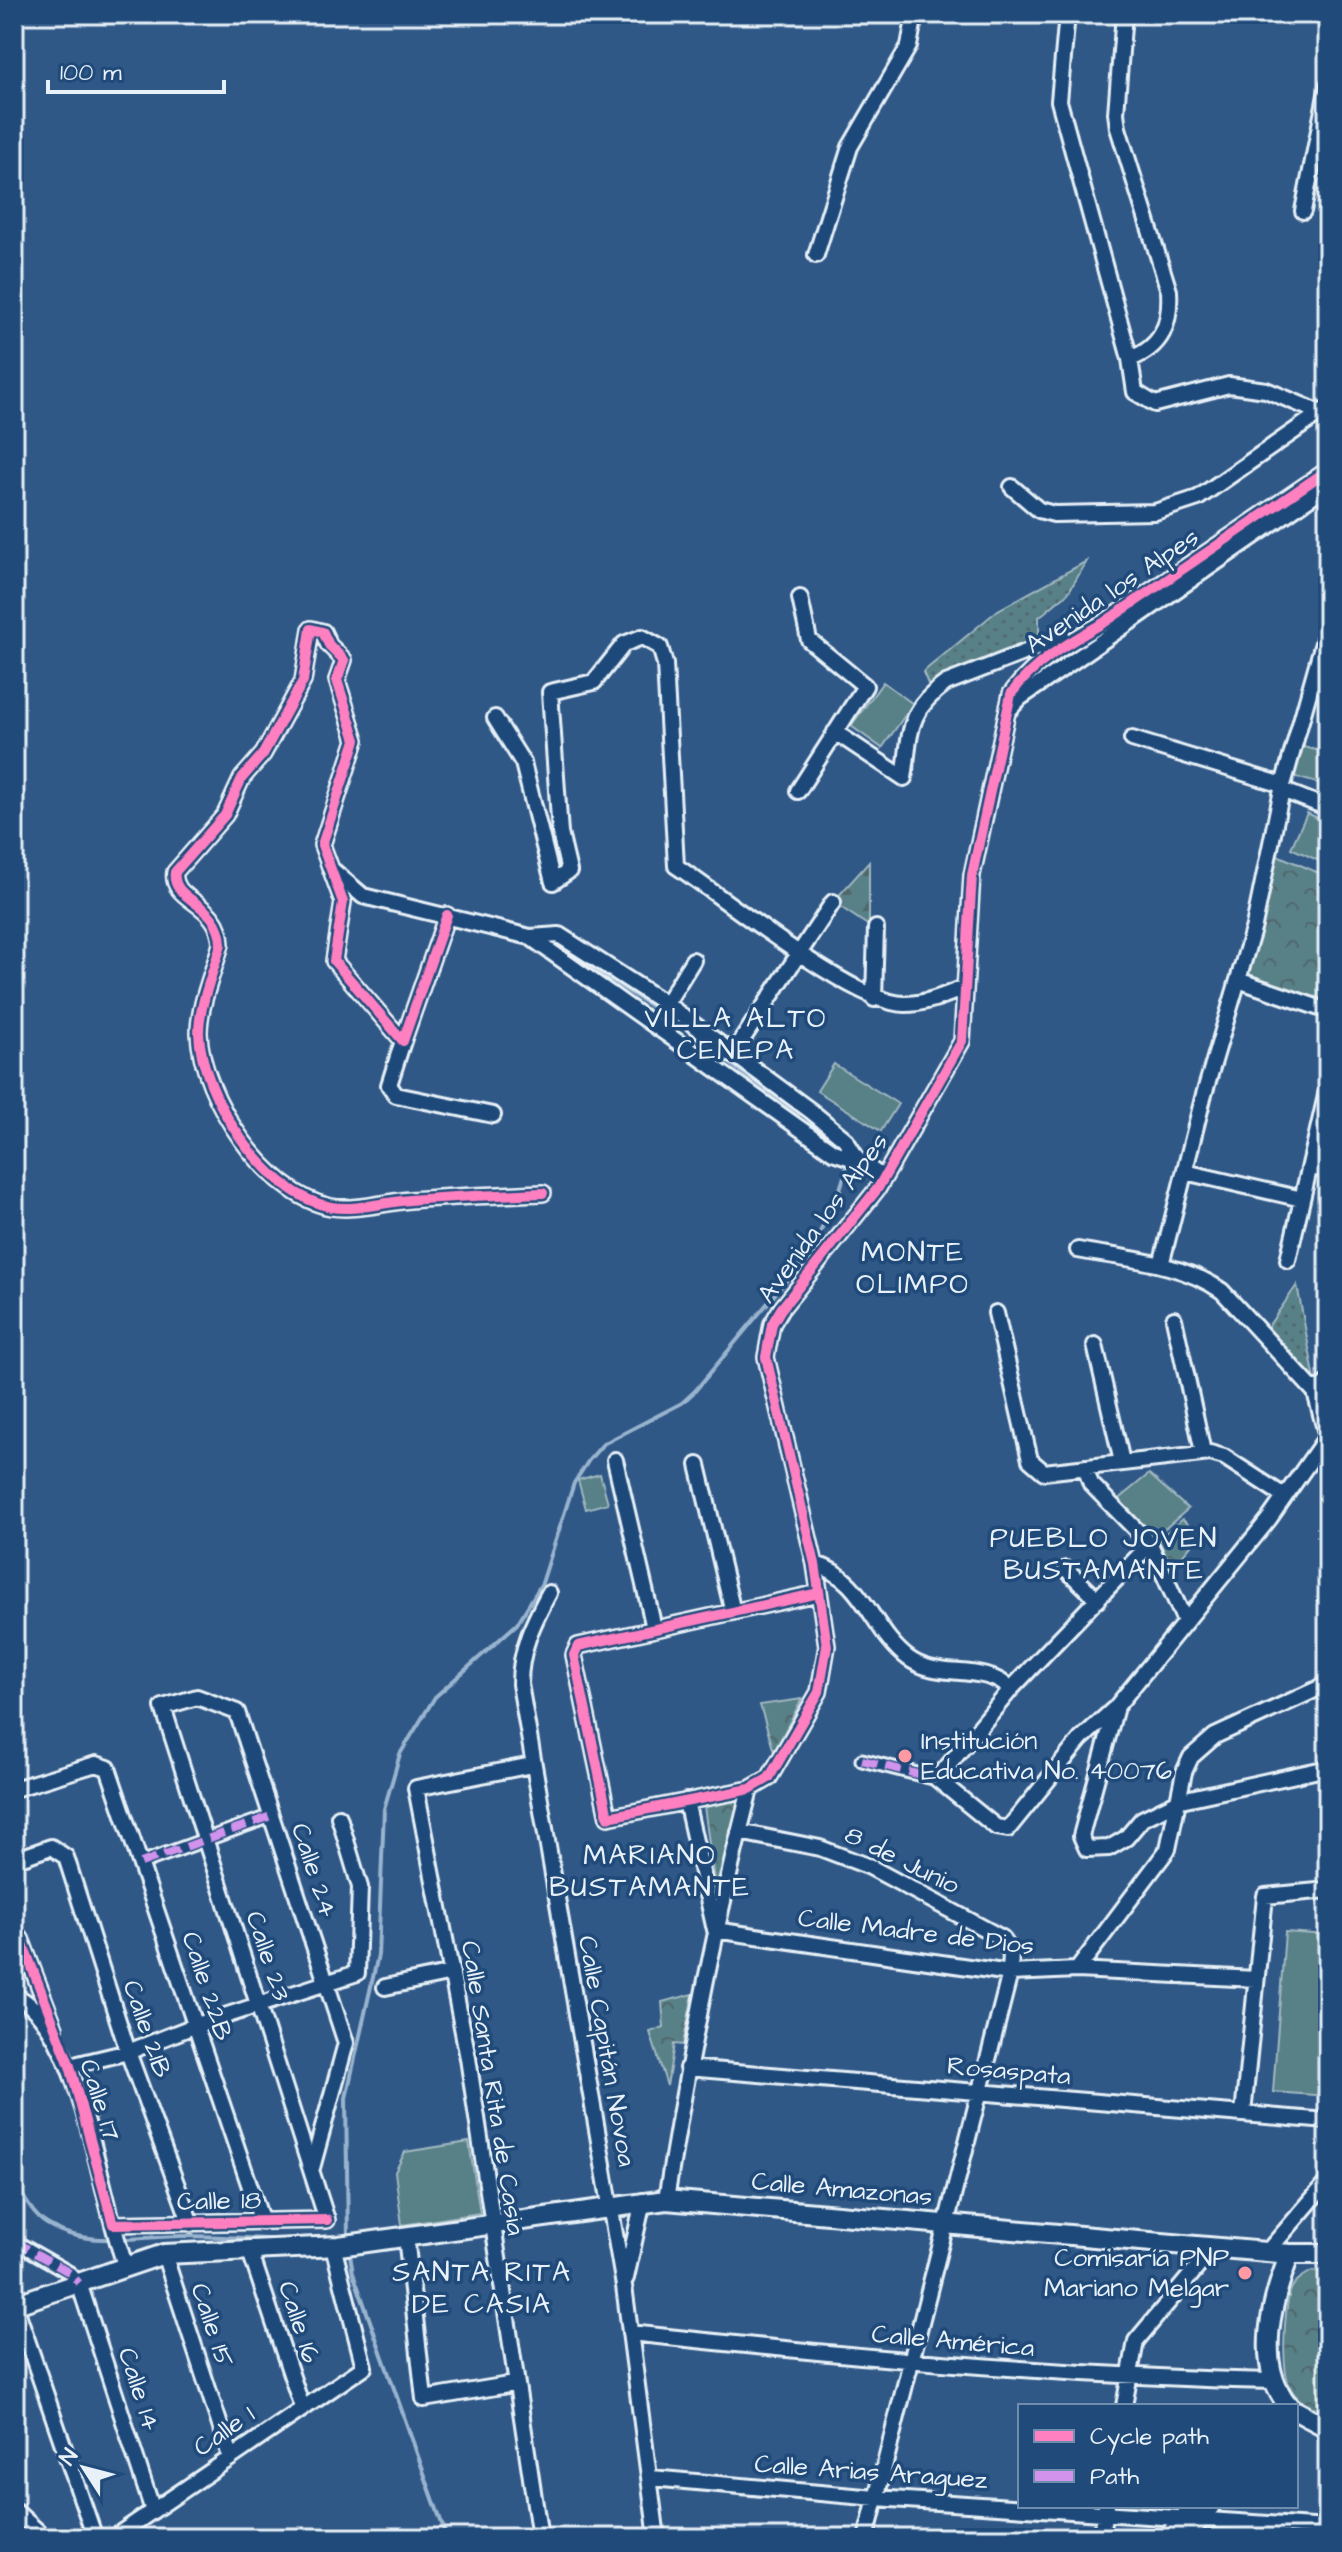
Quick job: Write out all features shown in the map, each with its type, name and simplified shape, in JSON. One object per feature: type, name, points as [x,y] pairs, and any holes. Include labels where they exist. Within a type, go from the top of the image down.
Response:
[{"type":"street","points":[[816,255],[850,147],[909,46],[915,14]]},
{"type":"street","points":[[1067,14],[1059,101],[1130,359],[1135,392],[1147,402],[1163,403],[1229,385],[1266,390],[1325,413]]},
{"type":"street","points":[[1124,14],[1116,113],[1118,128],[1169,291],[1171,317],[1160,339],[1147,353],[1130,359]]},
{"type":"street","points":[[1303,211],[1328,85]]},
{"type":"street","points":[[1012,487],[1039,510],[1054,514],[1155,512],[1198,498],[1325,413]]},
{"type":"street","name":"Avenida los Alpes","points":[[750,1789],[769,1778],[819,1692],[827,1646],[815,1564],[769,1371],[767,1340],[781,1309],[883,1178],[962,1041],[972,875],[1011,694],[1021,681],[1069,642],[1105,622],[1328,470]]},
{"type":"street","name":"Avenida los Alpes","points":[[1006,713],[1020,698],[1328,485]]},
{"type":"street","points":[[798,791],[865,686],[809,640],[800,598]]},
{"type":"street","points":[[1161,1265],[1254,926],[1283,787],[1328,625]]},
{"type":"street","points":[[403,1041],[334,961],[343,902],[322,845],[356,740],[337,680],[344,660],[323,632],[311,629],[303,681],[263,754],[242,778],[225,815],[175,872],[173,881],[178,890],[213,915],[221,932],[221,944],[199,1033],[206,1070],[229,1124],[279,1179],[315,1202],[334,1208],[412,1199],[543,1193]]},
{"type":"street","points":[[495,718],[523,763],[553,882],[569,871],[560,833],[550,692],[559,687],[594,682],[624,644],[642,637],[660,647],[665,664],[676,866],[800,953],[874,999],[906,1004],[964,988]]},
{"type":"street","points":[[835,732],[904,778],[918,706],[933,693],[946,683],[1062,638],[1069,642]]},
{"type":"street","points":[[1132,739],[1283,787],[1328,808]]},
{"type":"street","points":[[330,868],[363,896],[530,937],[559,935],[666,1004],[845,1139],[849,1158]]},
{"type":"street","points":[[732,1055],[833,902]]},
{"type":"street","points":[[447,915],[389,1085],[396,1095],[493,1115]]},
{"type":"street","points":[[874,999],[876,928]]},
{"type":"street","points":[[530,937],[651,1026],[883,1178]]},
{"type":"street","points":[[666,1004],[693,960]]},
{"type":"street","points":[[1238,980],[1328,1011]]},
{"type":"street","points":[[1288,1260],[1328,1087]]},
{"type":"street","points":[[1310,1167],[1328,1170]]},
{"type":"street","points":[[1185,1172],[1302,1199]]},
{"type":"street","points":[[862,1760],[937,1779],[996,1827],[1008,1829],[1081,1739],[1116,1707],[1284,1496],[1327,1436],[1315,1392],[1222,1291],[1208,1281],[1161,1265],[1078,1250]]},
{"type":"street","points":[[996,1313],[1030,1460],[1036,1468],[1044,1472],[1203,1452],[1224,1457],[1284,1496]]},
{"type":"street","points":[[1174,1319],[1203,1452]]},
{"type":"street","points":[[1095,1345],[1122,1462]]},
{"type":"street","points":[[1315,1392],[1328,1382]]},
{"type":"street","points":[[615,1460],[654,1628]]},
{"type":"street","points":[[698,1465],[733,1612]]},
{"type":"street","points":[[1085,1467],[1091,1484],[1150,1544],[1185,1621]]},
{"type":"street","points":[[937,1779],[1011,1689],[1150,1544]]},
{"type":"street","points":[[815,1564],[843,1576],[907,1658],[924,1666],[995,1676],[1011,1689]]},
{"type":"street","points":[[1066,1569],[1098,1600]]},
{"type":"street","name":"Calle Capitán Novoa","points":[[549,1593],[529,1631],[520,1661],[532,1765],[624,2286],[657,2538]]},
{"type":"street","points":[[750,1789],[608,1817],[574,1655],[581,1644],[819,1593]]},
{"type":"street","points":[[1077,1970],[1168,1849],[1181,1800],[1184,1772],[1201,1746],[1328,1684]]},
{"type":"street","name":"Calle 23","points":[[237,1712],[197,1697],[163,1707],[327,2220]]},
{"type":"street","points":[[1116,1707],[1081,1827],[1087,1849],[1109,1848],[1126,1838],[1142,1819],[1181,1800],[1328,1768]]},
{"type":"street","name":"Calle 24","points":[[237,1712],[346,2043],[312,2168]]},
{"type":"street","name":"Calle 22B","points":[[14,1789],[96,1764],[106,1765],[262,2222]]},
{"type":"street","name":"Calle Santa Rita de Casia","points":[[532,1765],[416,1788],[452,1973],[540,2538]]},
{"type":"street","name":"Calle Capitán Novoa","points":[[666,2200],[687,2068],[715,1930],[750,1789]]},
{"type":"street","points":[[686,1801],[715,1930]]},
{"type":"street","points":[[141,1863],[271,1816]]},
{"type":"street","points":[[14,1941],[21,1939],[70,2066],[128,2052],[194,2026],[357,1973],[360,1887],[339,1817]]},
{"type":"street","name":"8 de Junio","points":[[739,1832],[820,1848],[870,1867],[1002,1938],[1011,1953],[1010,1973]]},
{"type":"street","name":"Calle 21B","points":[[14,1860],[51,1847],[60,1850],[66,1857],[128,2052],[191,2224]]},
{"type":"street","points":[[1243,2114],[1265,1896],[1328,1890]]},
{"type":"street","name":"Calle Madre de Dios","points":[[715,1930],[1010,1973],[1077,1970],[1256,1979]]},
{"type":"street","points":[[385,1987],[452,1973]]},
{"type":"street","points":[[866,2538],[1010,1973]]},
{"type":"street","name":"Calle 17","points":[[14,1995],[23,1999],[50,2026],[70,2066],[124,2261]]},
{"type":"street","name":"Rosaspata","points":[[687,2068],[1328,2121]]},
{"type":"street","points":[[1267,2252],[1328,2181]]},
{"type":"street","name":"Calle Amazonas","points":[[342,2246],[666,2200],[1290,2254],[1328,2254]]},
{"type":"street","name":"Calle Capitán Novoa","points":[[624,2286],[643,2201]]},
{"type":"street","name":"Calle 18","points":[[114,2229],[327,2220]]},
{"type":"street","points":[[406,2236],[424,2399],[514,2384]]},
{"type":"street","points":[[14,2241],[70,2273],[79,2283]]},
{"type":"street","name":"Calle 18","points":[[14,2305],[79,2283],[124,2261],[164,2254],[342,2246]]},
{"type":"street","name":"Calle 1","points":[[113,2538],[364,2367],[342,2246]]},
{"type":"street","points":[[1124,2404],[1136,2341],[1215,2246]]},
{"type":"street","name":"Calle 16","points":[[250,2251],[302,2407]]},
{"type":"street","name":"Calle 15","points":[[164,2254],[230,2456]]},
{"type":"street","points":[[1286,2404],[1274,2381],[1270,2361],[1273,2295],[1290,2254]]},
{"type":"street","name":"Calle 14","points":[[79,2283],[153,2511]]},
{"type":"street","points":[[14,2305],[95,2538]]},
{"type":"street","name":"Calle América","points":[[630,2333],[911,2363],[1129,2378],[1274,2381]]},
{"type":"street","points":[[1298,2412],[1328,2428]]},
{"type":"street","name":"Calle Arias Araguez","points":[[651,2478],[876,2498],[1018,2505]]},
{"type":"street","name":"Calle Arias Araguez","points":[[1084,2508],[1197,2512],[1328,2528]]},
{"type":"street","points":[[1100,2538],[1105,2509]]},
{"type":"street","points":[[14,2510],[45,2538]]},
{"type":"street","points":[[1168,2538],[1197,2512]]},
{"type":"street","points":[[1184,2538],[1197,2512]]},
{"type":"green space","points":[[1087,561],[1068,593],[1039,617],[1039,636],[1020,648],[930,689],[923,672],[998,610]]},
{"type":"green space","points":[[883,682],[913,704],[882,748],[851,726]]},
{"type":"green space","points":[[1300,746],[1328,753],[1328,786],[1292,776]]},
{"type":"green space","points":[[1307,813],[1328,823],[1328,865],[1291,848]]},
{"type":"green space","points":[[1277,855],[1328,877],[1328,1005],[1246,979]]},
{"type":"green space","points":[[869,862],[869,926],[833,902]]},
{"type":"green space","points":[[834,1064],[898,1104],[881,1131],[817,1091]]},
{"type":"green space","points":[[1297,1285],[1315,1380],[1265,1331]]},
{"type":"green space","points":[[600,1474],[608,1503],[586,1509],[578,1480]]},
{"type":"green space","points":[[1149,1474],[1188,1509],[1155,1537],[1116,1501]]},
{"type":"green space","points":[[1182,1519],[1199,1535],[1173,1567],[1158,1540]]},
{"type":"green space","points":[[802,1699],[774,1752],[760,1705]]},
{"type":"green space","points":[[742,1800],[715,1888],[704,1806]]},
{"type":"green space","points":[[1285,1932],[1328,1935],[1328,2096],[1273,2092]]},
{"type":"green space","points":[[693,1994],[683,2045],[674,2044],[667,2086],[650,2032],[664,2027],[662,2002]]},
{"type":"green space","points":[[469,2142],[480,2213],[402,2225],[395,2172],[405,2152]]},
{"type":"green space","points":[[1312,2271],[1328,2272],[1328,2415],[1308,2406],[1295,2395],[1286,2371],[1285,2328],[1291,2288]]},
{"type":"waterway","points":[[558,946],[682,1026],[798,1116]]},
{"type":"waterway","points":[[810,1126],[839,1148]]},
{"type":"waterway","points":[[348,2239],[346,2098],[378,1955],[384,1809],[400,1754],[435,1697],[517,1624],[542,1583],[574,1483],[589,1460],[603,1444],[682,1403],[695,1391],[810,1252],[838,1196],[848,1163]]},
{"type":"waterway","points":[[14,2179],[28,2204],[42,2220],[62,2232],[78,2236],[95,2239],[194,2236],[282,2240]]},
{"type":"waterway","points":[[349,2249],[353,2273],[447,2538]]},
{"type":"marked path","points":[[862,1760],[937,1779]]},
{"type":"marked path","points":[[141,1863],[271,1816]]},
{"type":"marked path","points":[[14,2241],[70,2273],[79,2283]]},
{"type":"cycle path","points":[[819,1593],[578,1646],[574,1655],[608,1817],[750,1789],[769,1778],[819,1692],[827,1646],[815,1564],[766,1357],[772,1324],[878,1188],[962,1041],[972,875],[1011,694],[1020,682],[1054,653],[1105,622],[1328,470]]},
{"type":"cycle path","points":[[447,915],[403,1041],[334,961],[343,902],[322,845],[356,740],[337,680],[344,660],[329,645],[323,632],[311,629],[303,681],[263,754],[242,778],[225,815],[175,872],[180,890],[205,910],[219,930],[221,944],[204,999],[199,1033],[211,1085],[241,1139],[261,1163],[283,1184],[307,1199],[331,1207],[543,1193]]},
{"type":"cycle path","points":[[14,1941],[21,1939],[70,2066],[113,2224],[327,2220]]},
{"type":"place","name":"Institución Educativa No. 40076","points":[[905,1756]]},
{"type":"place","name":"Comisaría PNP Mariano Melgar","points":[[1245,2273]]},
{"type":"district","name":"VILLA ALTO CENEPA","points":[[736,1034]]},
{"type":"district","name":"MONTE OLIMPO","points":[[913,1268]]},
{"type":"district","name":"PUEBLO JOVEN BUSTAMANTE","points":[[1104,1554]]},
{"type":"district","name":"MARIANO BUSTAMANTE","points":[[650,1871]]},
{"type":"district","name":"SANTA RITA DE CASIA","points":[[482,2288]]}]
